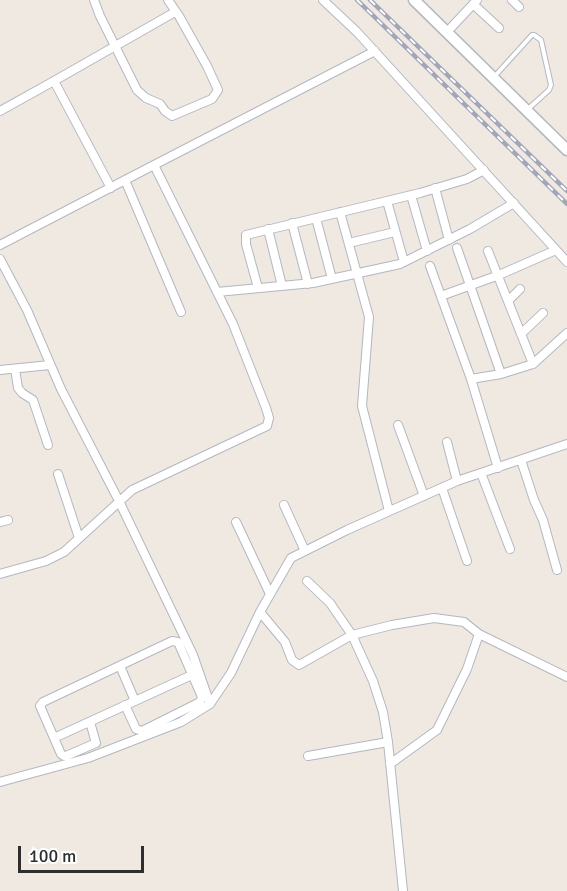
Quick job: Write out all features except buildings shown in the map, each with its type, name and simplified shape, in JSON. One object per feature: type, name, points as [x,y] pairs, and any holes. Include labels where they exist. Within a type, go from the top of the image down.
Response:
[{"type":"street","points":[[94,0],[137,90],[146,98],[160,104],[172,116],[212,99],[218,90],[179,16],[168,0]]},
{"type":"street","points":[[323,0],[375,51],[567,262]]},
{"type":"street","points":[[414,0],[567,150]]},
{"type":"street","points":[[512,0],[519,7]]},
{"type":"street","points":[[447,32],[475,2],[499,28]]},
{"type":"street","points":[[0,111],[175,12]]},
{"type":"street","points":[[0,245],[375,51]]},
{"type":"street","points":[[54,81],[111,188]]},
{"type":"street","points":[[0,574],[46,561],[64,552],[132,490],[267,426],[269,418],[266,408],[233,324],[154,165]]},
{"type":"street","points":[[258,288],[246,235],[411,195],[466,179],[484,170]]},
{"type":"street","points":[[125,180],[181,312]]},
{"type":"street","points":[[435,188],[449,240]]},
{"type":"street","points":[[411,195],[427,251]]},
{"type":"street","points":[[387,201],[404,262]]},
{"type":"street","points":[[217,292],[308,284],[404,262],[449,240],[514,203]]},
{"type":"street","points":[[340,212],[369,317],[362,406],[389,511]]},
{"type":"street","points":[[316,218],[332,279]]},
{"type":"street","points":[[292,223],[308,284]]},
{"type":"street","points":[[268,229],[282,286]]},
{"type":"street","points":[[349,243],[395,232]]},
{"type":"street","points":[[457,248],[501,374]]},
{"type":"street","points":[[441,296],[499,276],[556,250]]},
{"type":"street","points":[[488,251],[532,364]]},
{"type":"street","points":[[0,259],[27,310],[61,389],[194,655],[202,698],[200,702],[142,731],[136,729],[125,705]]},
{"type":"street","points":[[430,266],[471,379],[498,468]]},
{"type":"street","points":[[509,300],[520,289]]},
{"type":"street","points":[[521,334],[543,313]]},
{"type":"street","points":[[471,379],[501,374],[532,364],[567,333]]},
{"type":"street","points":[[0,370],[50,365]]},
{"type":"street","points":[[15,369],[18,388],[33,400],[48,445]]},
{"type":"street","points":[[398,424],[424,496]]},
{"type":"street","points":[[447,442],[457,482]]},
{"type":"street","points":[[0,782],[88,758],[181,722],[210,704],[231,673],[260,612],[291,558],[442,488],[567,444]]},
{"type":"street","points":[[521,460],[543,520],[557,570]]},
{"type":"street","points":[[481,473],[510,549]]},
{"type":"street","points":[[58,474],[79,538]]},
{"type":"street","points":[[442,488],[467,561]]},
{"type":"street","points":[[284,505],[305,551]]},
{"type":"street","points":[[236,522],[270,594]]},
{"type":"street","points":[[307,581],[330,603],[352,635],[373,681],[383,712],[403,891]]},
{"type":"street","points":[[260,612],[285,642],[292,660],[299,666],[352,635],[434,618],[465,622],[479,634],[567,676]]},
{"type":"street","points":[[390,764],[436,730],[467,669],[479,634]]},
{"type":"street","points":[[90,722],[97,739],[94,745],[66,756],[61,754],[40,709],[43,702],[175,641],[178,642],[196,674],[210,704]]},
{"type":"street","points":[[120,666],[135,701]]},
{"type":"street","points":[[54,738],[196,674]]},
{"type":"street","points":[[308,756],[388,742]]},
{"type":"lane","points":[[494,78],[532,35],[534,34],[541,40],[551,85],[549,90],[526,110]]},
{"type":"railway","points":[[357,0],[567,204]]},
{"type":"railway","points":[[370,0],[567,191]]}]
